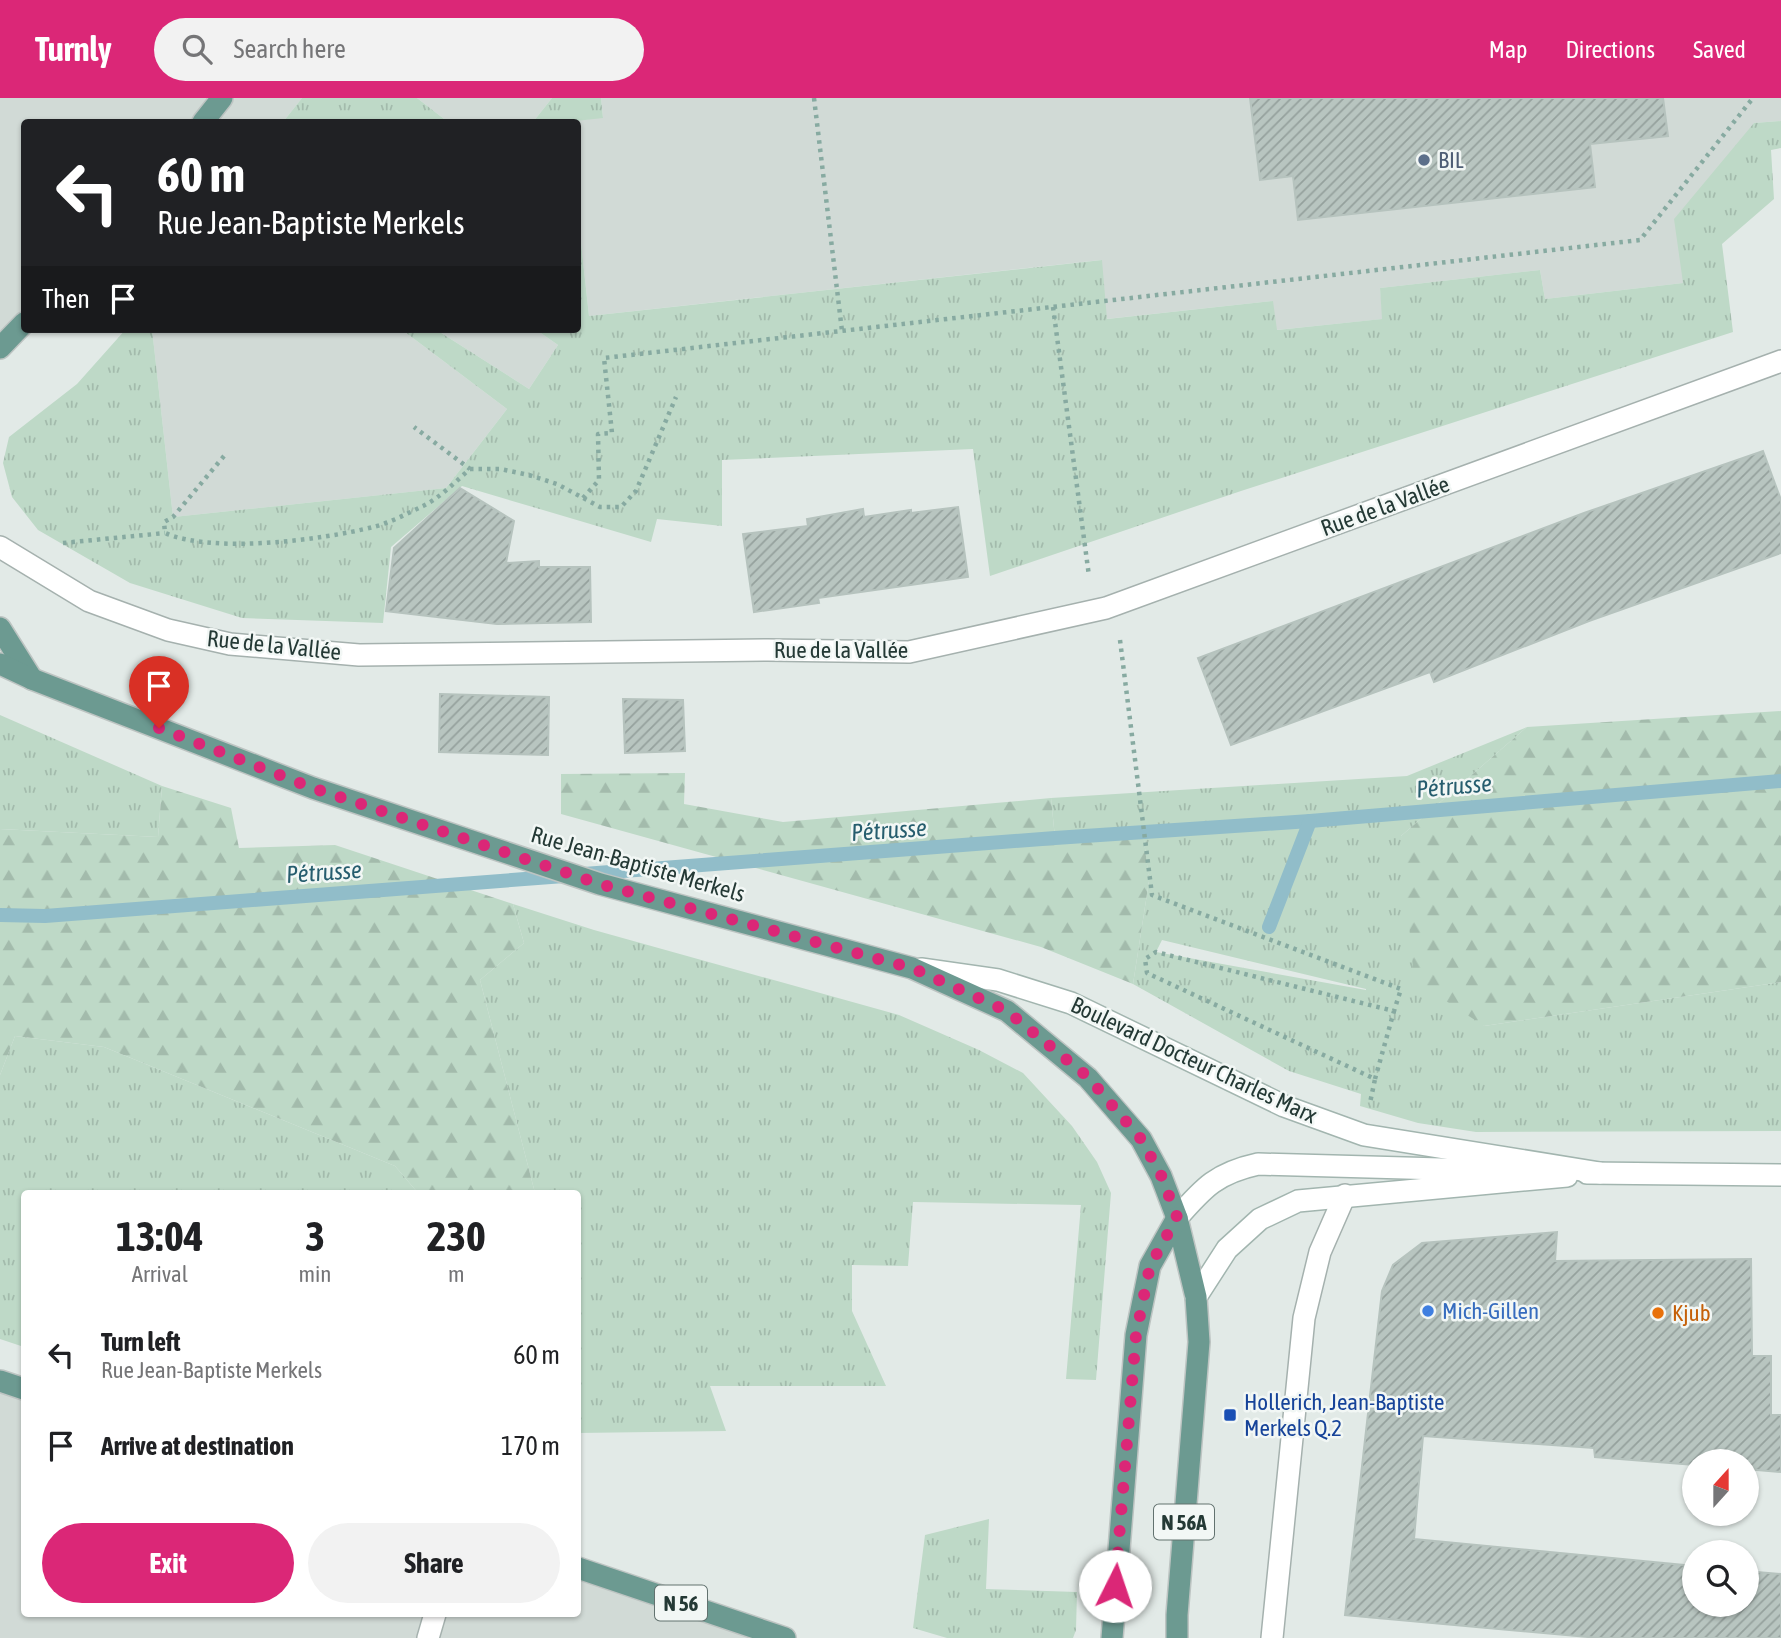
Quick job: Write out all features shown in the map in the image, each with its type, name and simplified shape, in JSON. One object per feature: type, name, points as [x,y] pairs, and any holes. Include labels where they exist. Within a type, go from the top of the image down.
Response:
[{"type":"main road","points":[[204,119],[222,98]]},
{"type":"main road","points":[[0,347],[21,326]]},
{"type":"main road","points":[[0,628],[32,679]]},
{"type":"main road","name":"Rue Jean-Baptiste Merkels","points":[[0,664],[32,679],[313,788],[600,884],[912,968],[1007,1011],[1088,1077],[1141,1139],[1161,1175],[1177,1217],[1196,1297],[1199,1342],[1177,1638]]},
{"type":"main road","name":"N 56A","points":[[1112,1638],[1136,1335],[1150,1266],[1177,1217]]},
{"type":"main road","points":[[0,1381],[21,1388]]},
{"type":"main road","name":"N 56","points":[[581,1569],[785,1638]]},
{"type":"street","name":"Rue de la Vallée","points":[[0,547],[89,601],[168,630],[230,644],[359,655],[754,650],[909,652],[1106,608],[1781,361]]},
{"type":"street","name":"Boulevard Docteur Charles Marx","points":[[912,968],[998,980],[1071,1003],[1284,1106],[1364,1135],[1600,1173]]},
{"type":"street","name":"Boulevard Docteur Charles Marx","points":[[1177,1217],[1202,1189],[1233,1170],[1258,1164],[1781,1175]]},
{"type":"street","name":"Boulevard Docteur Charles Marx","points":[[1196,1297],[1227,1249],[1260,1219],[1298,1201],[1600,1173]]},
{"type":"street","points":[[1272,1638],[1304,1318],[1320,1252],[1345,1195]]},
{"type":"street","points":[[428,1638],[434,1617]]},
{"type":"path","points":[[814,98],[842,331]]},
{"type":"path","points":[[583,498],[599,480],[598,435],[612,433],[604,358],[1640,240],[1753,98]]},
{"type":"path","points":[[1053,307],[1089,576]]},
{"type":"path","points":[[414,427],[471,470],[500,470],[529,475],[557,484],[600,507],[621,507],[636,491],[676,397]]},
{"type":"path","points":[[165,533],[164,522],[173,517],[224,456]]},
{"type":"path","points":[[57,544],[165,533],[181,540],[232,544],[294,540],[375,526],[426,505],[471,470]]},
{"type":"path","points":[[1120,634],[1152,895],[1401,989],[1374,1079],[1364,1135]]},
{"type":"path","points":[[1374,1079],[1147,973],[1145,960],[1156,952],[1394,1011]]},
{"type":"shaded area","points":[[0,98],[302,98],[285,119],[21,119],[21,326],[0,344]]},
{"type":"shaded area","points":[[417,98],[552,98],[535,119],[444,119]]},
{"type":"shaded area","points":[[601,98],[1781,98],[1781,121],[1754,123],[1683,283],[1545,299],[1540,270],[1380,288],[1383,319],[1276,330],[1272,301],[1106,319],[1101,260],[589,316],[581,243],[581,120],[603,117]]},
{"type":"shaded area","points":[[152,333],[406,333],[507,409],[446,488],[173,517]]},
{"type":"shaded area","points":[[441,333],[541,333],[558,345],[529,389]]},
{"type":"shaded area","points":[[0,1381],[21,1388],[21,1617],[581,1617],[581,1569],[785,1638],[0,1638]]},
{"type":"green space","points":[[302,98],[417,98],[444,119],[285,119]]},
{"type":"green space","points":[[552,98],[601,98],[603,118],[581,120],[535,119]]},
{"type":"green space","points":[[1781,121],[1781,148],[1771,150],[1774,199],[1722,244],[1733,332],[1241,491],[990,576],[973,449],[722,460],[722,526],[657,519],[651,542],[462,486],[391,547],[383,623],[242,618],[130,583],[38,530],[12,497],[3,463],[9,437],[77,384],[122,333],[152,333],[173,517],[446,488],[507,409],[406,333],[441,333],[529,389],[558,345],[541,333],[581,333],[581,243],[589,316],[1102,260],[1107,319],[1273,301],[1277,330],[1382,319],[1380,288],[1540,270],[1545,299],[1683,283],[1674,219],[1754,123]]},
{"type":"green space","points":[[1781,711],[1781,982],[1484,1026],[1414,980],[1401,836],[1527,727]]},
{"type":"green space","points":[[0,715],[162,786],[158,837],[0,829]]},
{"type":"green space","points":[[1527,727],[1401,836],[1484,1026],[1781,982],[1781,1131],[1476,1132],[1418,1123],[1360,1106],[1361,1094],[1289,1071],[1133,984],[1149,881],[1143,832],[1055,838],[1051,798],[1407,776]],"holes":[[[1162,940],[1366,990],[1156,952]]]},
{"type":"green space","points":[[685,773],[684,804],[783,822],[1051,798],[1055,838],[1143,832],[1149,881],[1133,984],[1041,947],[561,814],[561,774]]},
{"type":"green space","points":[[162,786],[231,808],[239,848],[335,845],[513,904],[524,943],[480,980],[534,1190],[415,1190],[395,1166],[104,1047],[15,1036],[0,1075],[0,829],[158,837]]},
{"type":"green space","points":[[513,904],[594,930],[899,1015],[979,1050],[1023,1073],[1072,1126],[1097,1162],[1111,1193],[1096,1380],[1066,1379],[1081,1205],[913,1202],[908,1266],[852,1265],[852,1311],[886,1386],[710,1386],[726,1431],[581,1433],[581,1190],[534,1190],[480,980],[524,943]]},
{"type":"green space","points":[[15,1036],[104,1047],[395,1166],[415,1190],[21,1190],[21,1346],[0,1339],[0,1075]]},
{"type":"green space","points":[[989,1519],[986,1589],[1077,1592],[1076,1630],[1073,1638],[947,1638],[913,1628],[925,1535]]},
{"type":"building","name":"BIL","points":[[1250,98],[1663,98],[1668,136],[1590,144],[1595,187],[1298,220],[1293,176],[1260,180]]},
{"type":"building","points":[[1763,451],[1781,500],[1781,553],[1589,621],[1434,682],[1430,672],[1231,745],[1198,658],[1584,513]]},
{"type":"building","points":[[460,488],[514,521],[506,563],[539,561],[539,567],[590,567],[591,622],[497,624],[386,611],[394,548]]},
{"type":"building","points":[[958,507],[968,577],[818,598],[819,603],[754,612],[743,534],[808,526],[807,519],[863,509],[864,517]]},
{"type":"building","points":[[440,694],[549,697],[548,755],[439,752]]},
{"type":"building","points":[[623,699],[683,700],[685,751],[625,753]]},
{"type":"building","points":[[1557,1232],[1555,1261],[1751,1259],[1752,1356],[1771,1356],[1771,1415],[1781,1415],[1781,1472],[1759,1470],[1759,1449],[1682,1449],[1682,1464],[1595,1457],[1594,1448],[1423,1436],[1414,1539],[1682,1565],[1682,1617],[1759,1617],[1759,1572],[1781,1574],[1781,1638],[1599,1638],[1345,1615],[1382,1291],[1393,1265],[1422,1243]]},
{"type":"waterway","name":"Pétrusse","points":[[584,874],[1310,821],[1781,781]]},
{"type":"waterway","points":[[1269,927],[1310,821]]},
{"type":"waterway","name":"Pétrusse","points":[[0,915],[45,916],[564,876]]},
{"type":"place","name":"BIL","points":[[1424,160]]},
{"type":"place","name":"Mich-Gillen","points":[[1428,1311]]},
{"type":"place","name":"Kjub","points":[[1658,1313]]},
{"type":"place","name":"Hollerich, Jean-Baptiste Merkels Q.2","points":[[1230,1415]]},
{"type":"route","points":[[159,728],[313,788],[600,884],[912,968],[1007,1011],[1088,1077],[1141,1139],[1161,1175],[1177,1217],[1150,1266],[1136,1335],[1115,1586]]}]
